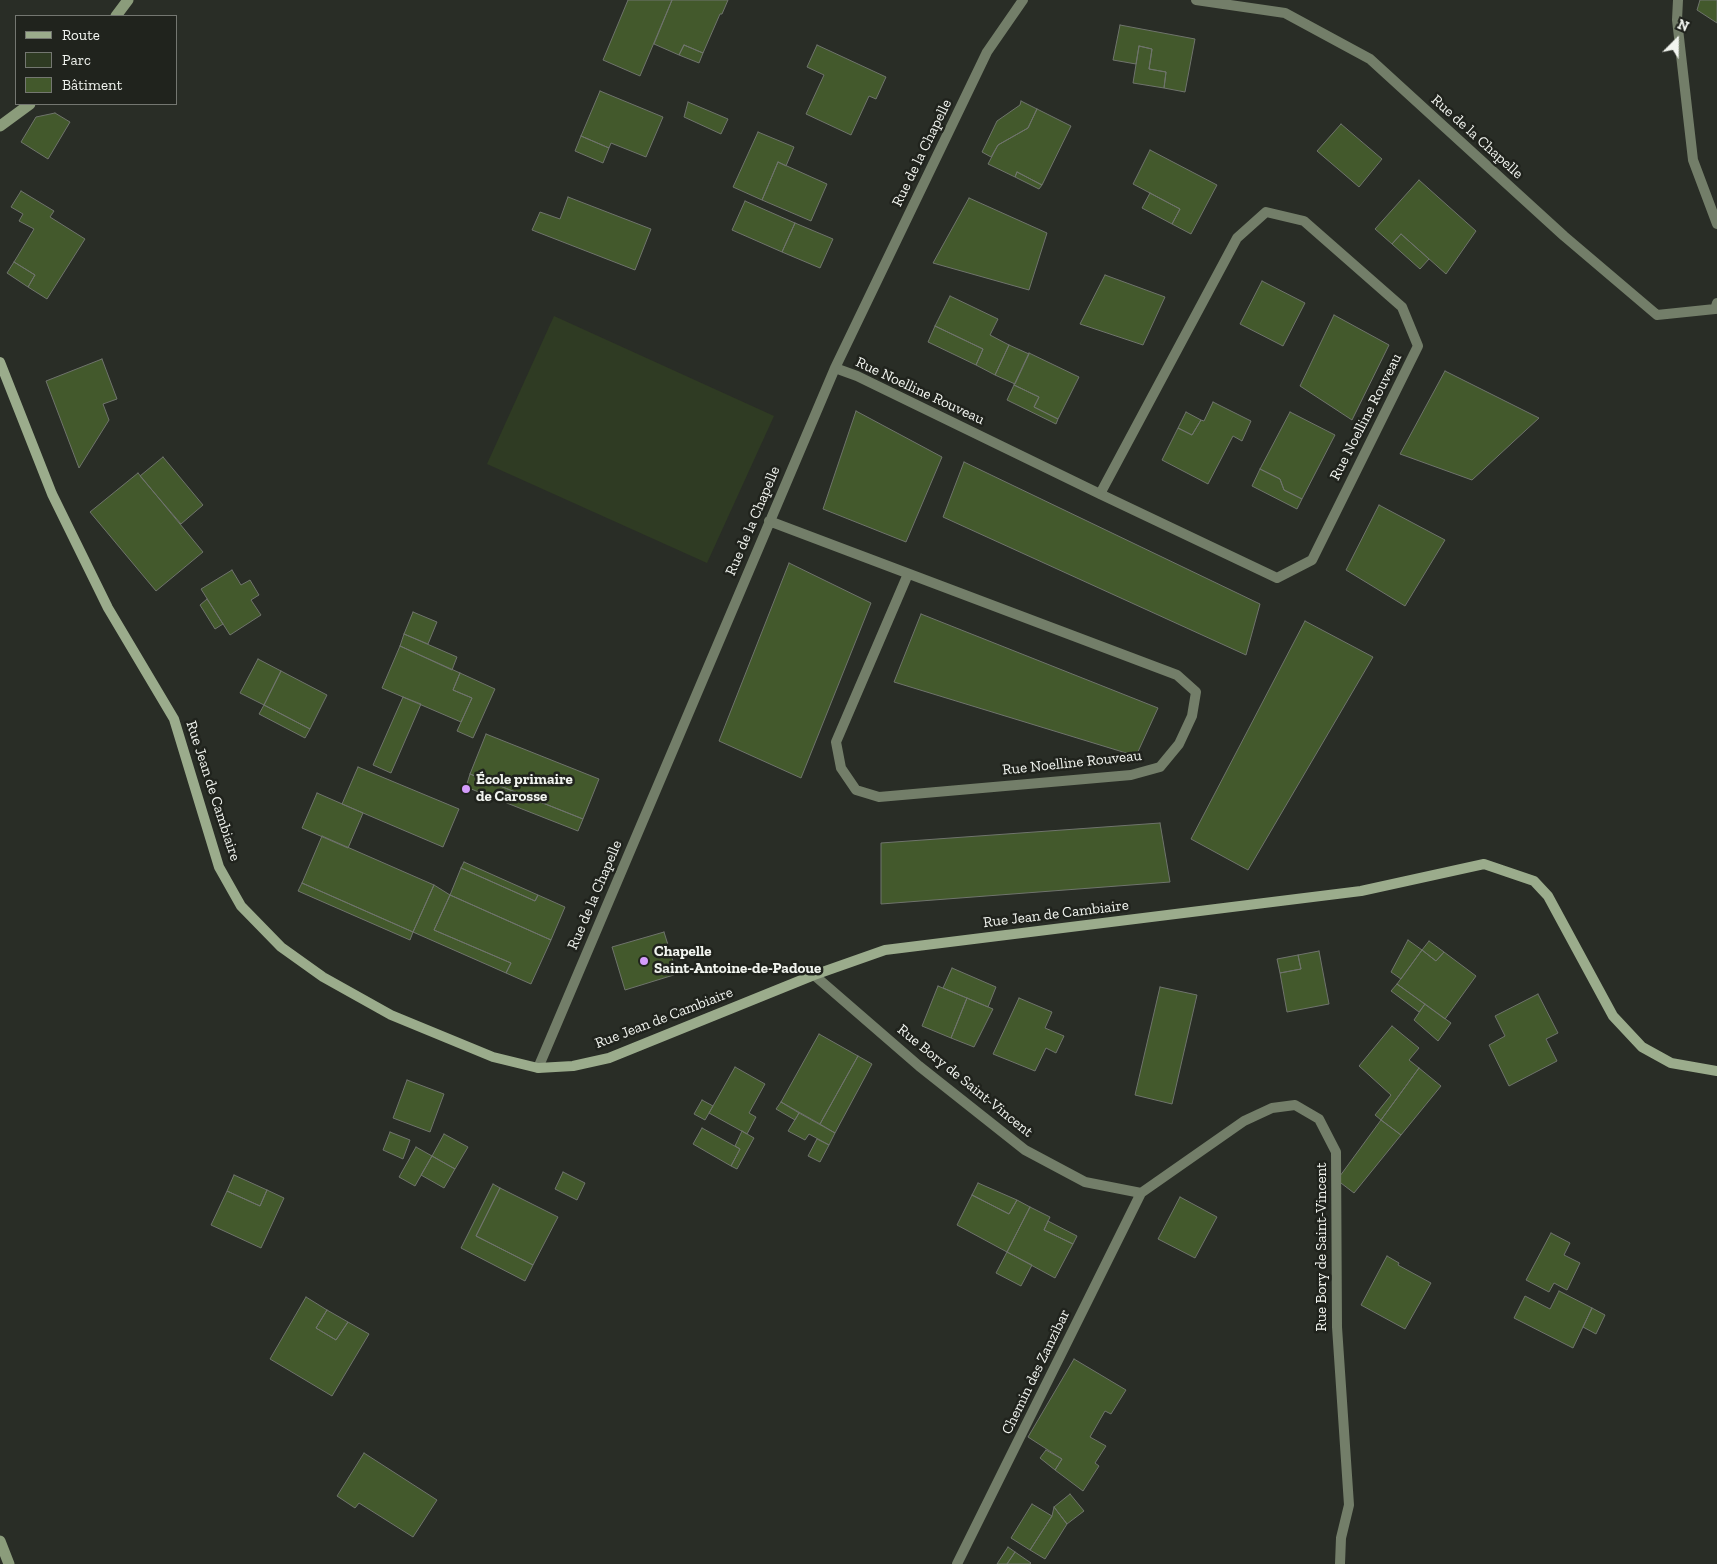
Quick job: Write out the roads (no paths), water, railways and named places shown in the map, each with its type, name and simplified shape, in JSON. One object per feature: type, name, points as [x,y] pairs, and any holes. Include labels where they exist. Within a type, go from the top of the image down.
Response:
[{"type":"main road","name":"Rue Jean de Cambiaire","points":[[0,362],[52,494],[108,608],[174,719],[219,866],[241,906],[281,946],[323,977],[392,1015],[493,1057],[538,1068],[572,1066],[609,1058],[814,975],[885,950],[1361,891],[1484,864],[1534,881],[1548,896],[1613,1016],[1642,1047],[1672,1063],[1717,1071]]},
{"type":"street","name":"Rue de la Chapelle","points":[[538,1068],[835,368],[987,52],[1023,0]]},
{"type":"street","name":"Rue de la Chapelle","points":[[1196,0],[1284,13],[1370,58],[1564,236],[1657,315],[1715,309],[1717,303]]},
{"type":"street","points":[[1678,0],[1676,20],[1693,160],[1717,224]]},
{"type":"street","name":"Rue Noelline Rouveau","points":[[835,368],[857,376],[1100,494],[1277,578],[1312,560],[1418,346],[1402,307],[1304,221],[1266,212],[1238,238],[1100,494]]},
{"type":"street","name":"Rue Noelline Rouveau","points":[[769,521],[1177,675],[1196,692],[1192,716],[1179,744],[1160,767],[1131,775],[879,797],[856,790],[840,768],[836,742],[908,574]]},
{"type":"street","name":"Rue Bory de Saint-Vincent","points":[[814,975],[919,1066],[1025,1150],[1085,1182],[1141,1194],[1244,1121],[1272,1108],[1295,1105],[1319,1119],[1336,1152],[1337,1327],[1349,1505],[1341,1538],[1340,1564]]},
{"type":"street","name":"Chemin des Zanzibar","points":[[957,1564],[1141,1194]]},
{"type":"waterway","points":[[117,15],[128,0]]},
{"type":"waterway","points":[[0,126],[29,105]]},
{"type":"waterway","points":[[0,1541],[9,1564]]},
{"type":"place","name":"École primaire de Carosse","points":[[466,789]]},
{"type":"place","name":"Chapelle Saint-Antoine-de-Padoue","points":[[644,961]]}]
